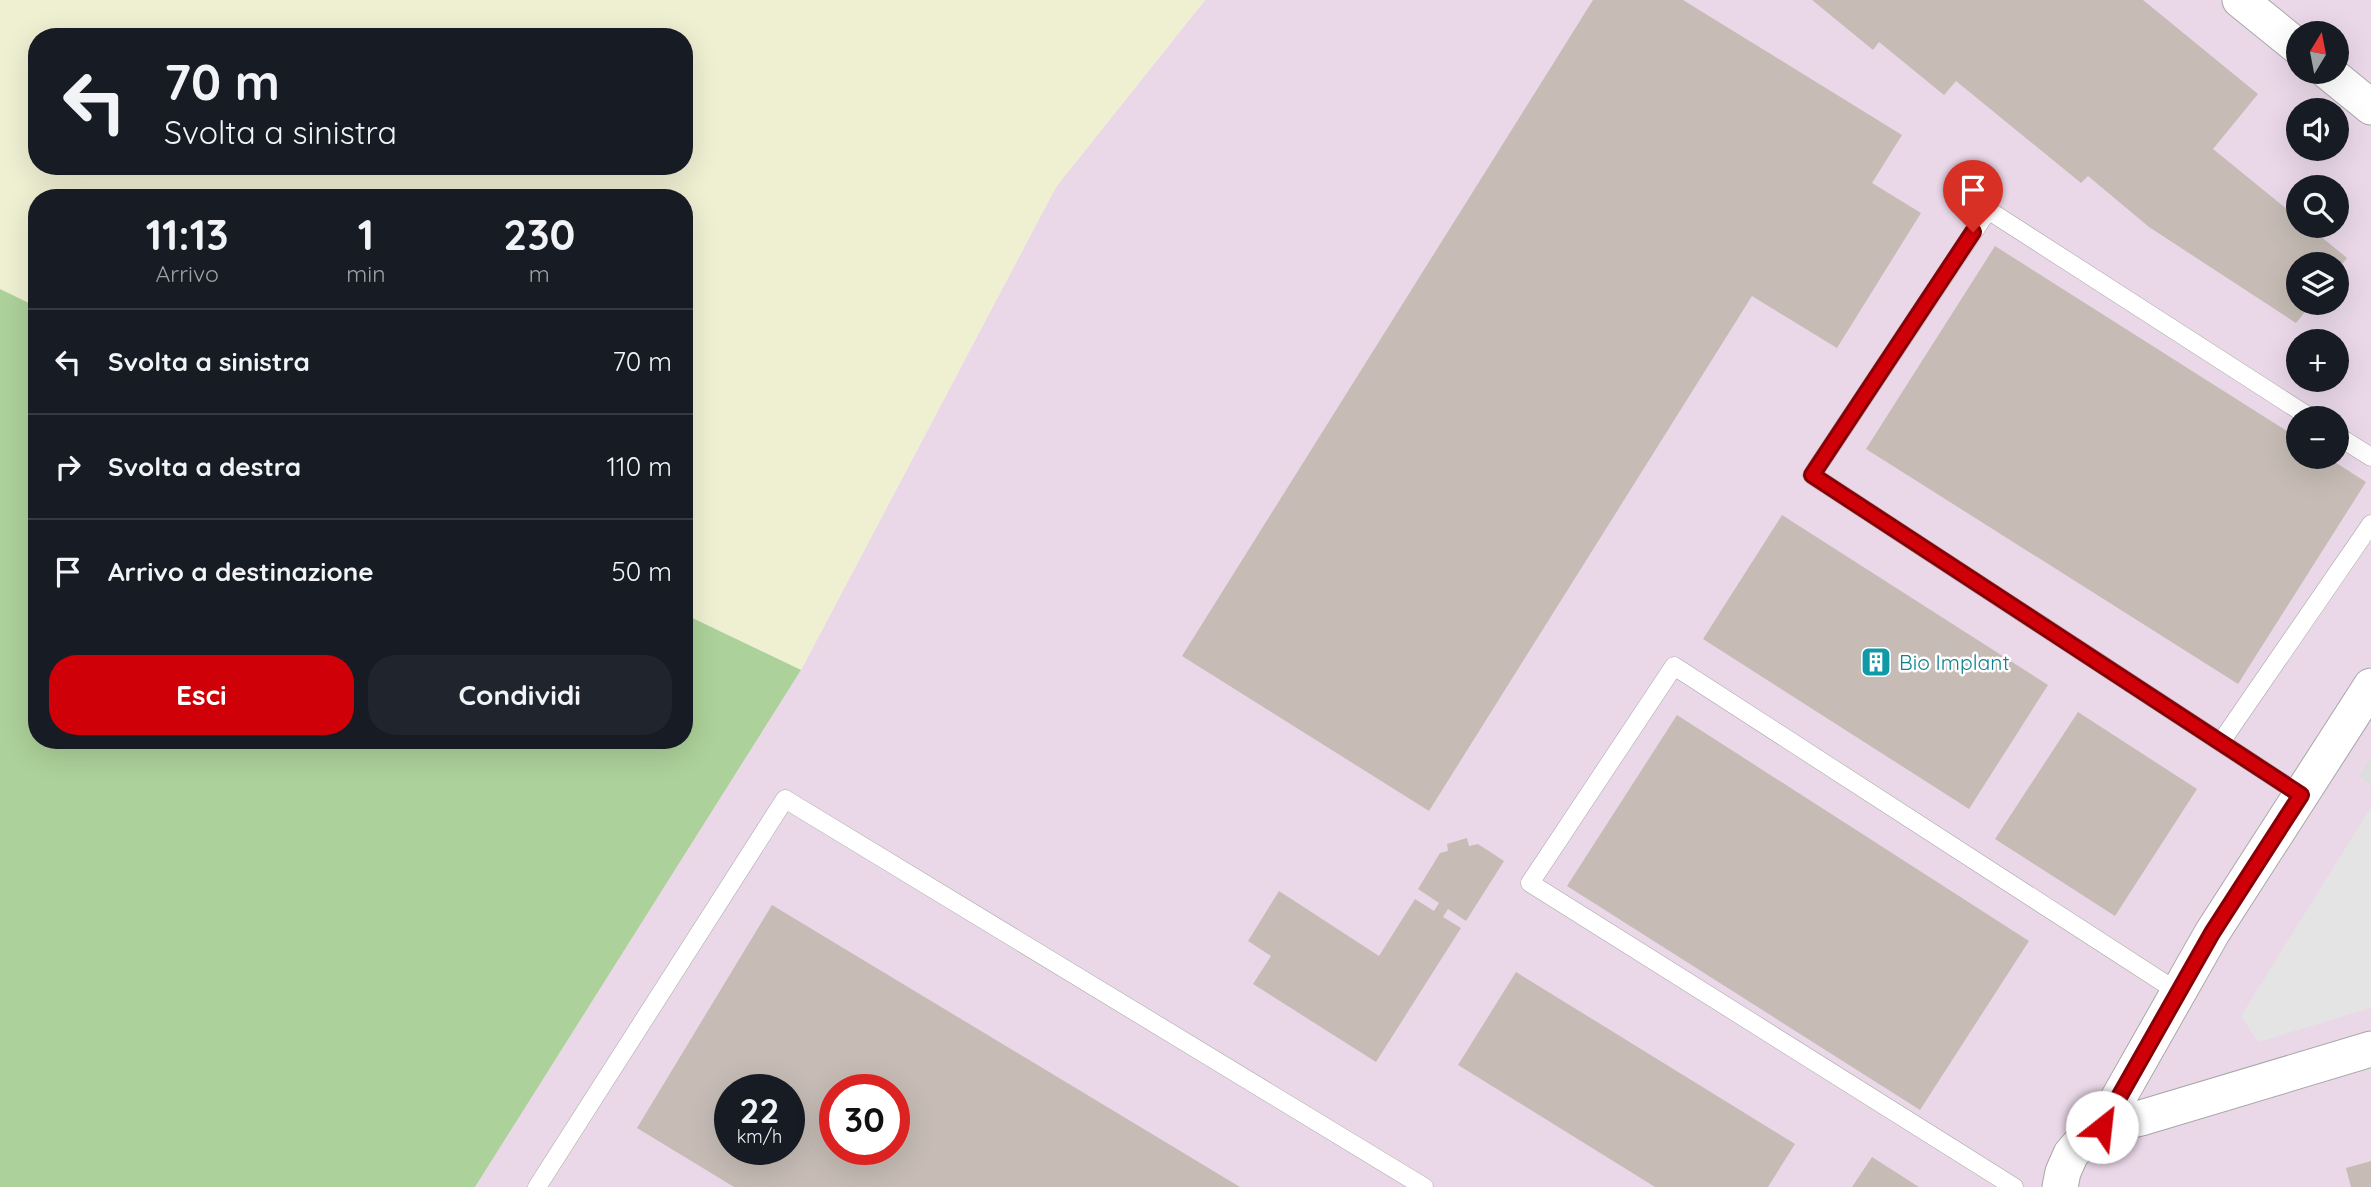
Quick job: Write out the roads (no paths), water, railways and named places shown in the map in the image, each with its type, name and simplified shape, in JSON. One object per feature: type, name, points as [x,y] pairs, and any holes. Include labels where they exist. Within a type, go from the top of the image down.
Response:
[{"type":"street","points":[[2240,0],[2286,37]]},
{"type":"street","points":[[2343,84],[2371,107]]},
{"type":"street","points":[[2102,1127],[2212,933],[2371,685]]},
{"type":"street","points":[[2060,1187],[2071,1154],[2084,1139],[2102,1127],[2141,1118],[2371,1049]]},
{"type":"lane","points":[[2292,406],[1988,210],[1812,475],[2301,795]]},
{"type":"lane","points":[[2349,443],[2371,457]]},
{"type":"lane","points":[[2221,742],[2371,524]]},
{"type":"lane","points":[[2014,1187],[1530,883],[1674,666],[2178,992]]},
{"type":"lane","points":[[537,1187],[785,799],[1424,1187]]},
{"type":"place","name":"Bio Implant","points":[[1876,662]]}]
